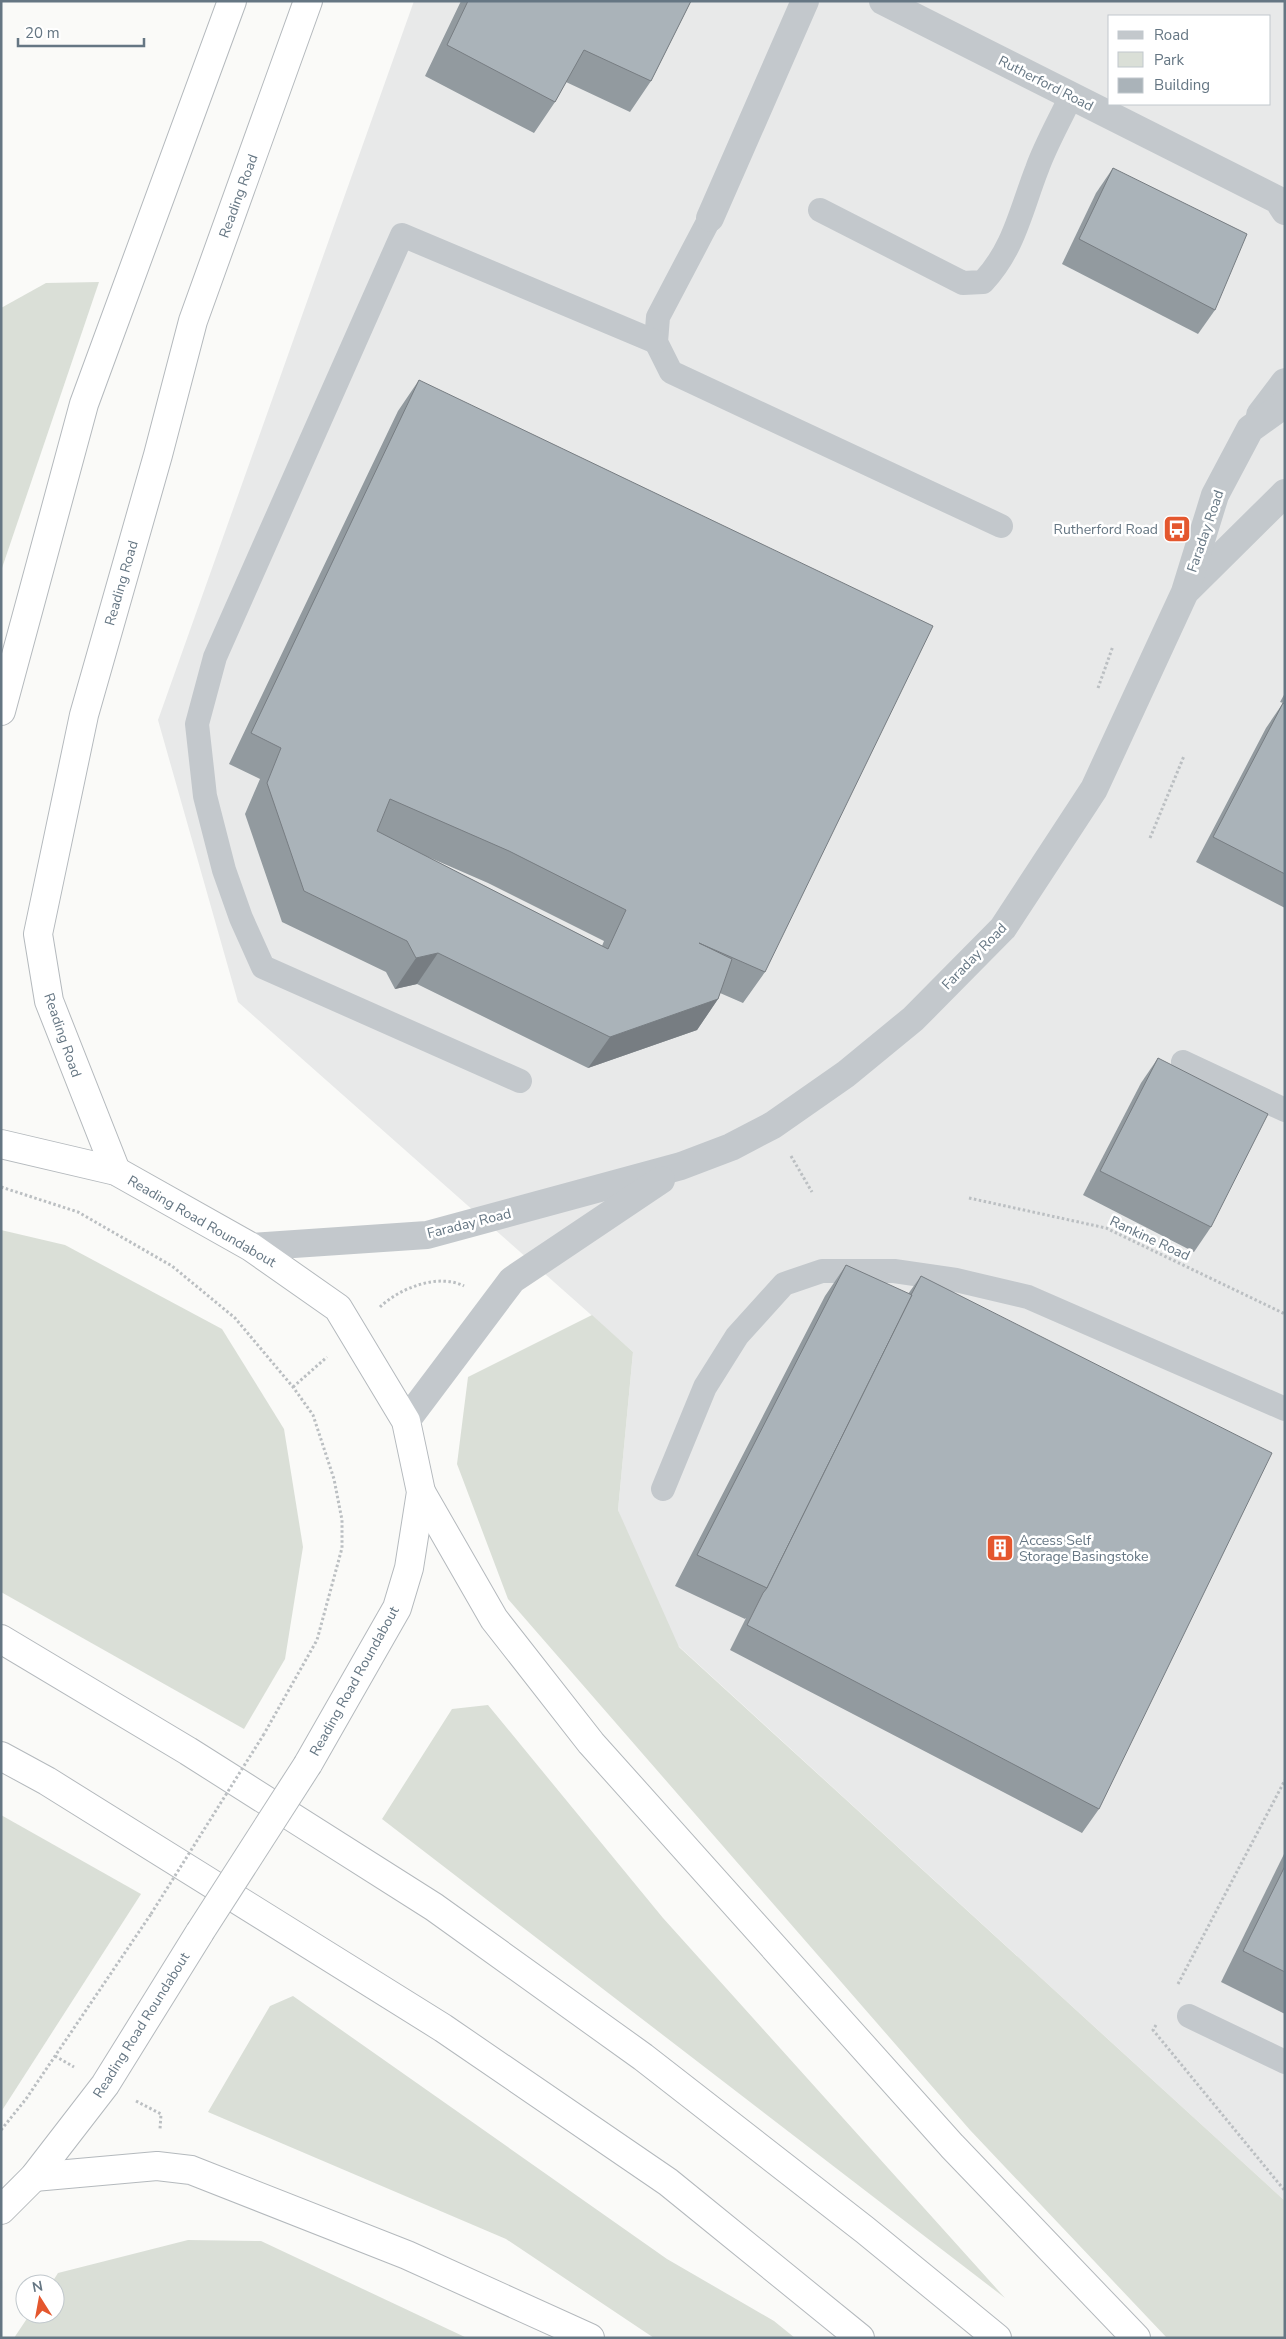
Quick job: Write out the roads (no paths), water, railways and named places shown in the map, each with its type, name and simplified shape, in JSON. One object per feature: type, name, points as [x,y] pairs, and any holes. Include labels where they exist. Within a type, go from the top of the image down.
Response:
[{"type":"highway","points":[[1,712],[84,404],[232,1]]},
{"type":"highway","name":"Reading Road","points":[[116,1171],[49,1001],[38,934],[84,715],[158,455],[193,321],[308,1]]},
{"type":"highway","name":"Reading Road Roundabout","points":[[1,1144],[116,1171],[251,1247],[338,1308],[406,1421],[421,1492],[410,1568],[397,1608],[308,1764],[105,2085],[34,2177],[1,2210]]},
{"type":"highway","points":[[421,1492],[494,1619],[591,1743],[952,2146],[1136,2338]]},
{"type":"highway","points":[[1,1639],[188,1751],[434,1907],[651,2063],[865,2230],[997,2338]]},
{"type":"highway","points":[[1,1756],[47,1781],[451,2034],[668,2182],[860,2338]]},
{"type":"highway","points":[[34,2177],[157,2166],[191,2170],[407,2255],[590,2338]]},
{"type":"street","points":[[710,218],[805,1]]},
{"type":"street","name":"Rutherford Road","points":[[884,1],[1278,200],[1285,211]]},
{"type":"street","points":[[1250,429],[1285,382]]},
{"type":"street","name":"Faraday Road","points":[[251,1247],[427,1235],[681,1166],[730,1147],[773,1125],[846,1074],[912,1019],[1003,928],[1094,789],[1185,592],[1216,495],[1250,429],[1285,404]]},
{"type":"street","name":"Faraday Road","points":[[1185,592],[1285,493]]},
{"type":"street","name":"Faraday Road","points":[[406,1421],[512,1280],[681,1166]]},
{"type":"lane","points":[[820,210],[963,283],[983,282],[998,266],[1010,244],[1038,167],[1071,96]]},
{"type":"lane","points":[[710,218],[658,317],[656,342],[671,372],[1001,526]]},
{"type":"lane","points":[[520,1081],[263,967],[241,918],[224,870],[205,796],[197,724],[215,657],[402,235],[656,342]]},
{"type":"lane","points":[[1183,1062],[1285,1110]]},
{"type":"lane","points":[[663,1489],[705,1387],[738,1336],[784,1284],[822,1271],[894,1271],[956,1280],[1028,1297],[1285,1409]]},
{"type":"lane","points":[[1189,2016],[1285,2062]]},
{"type":"place","name":"Rutherford Road","points":[[1177,529]]},
{"type":"place","name":"Access Self Storage Basingstoke","points":[[1000,1548]]}]
